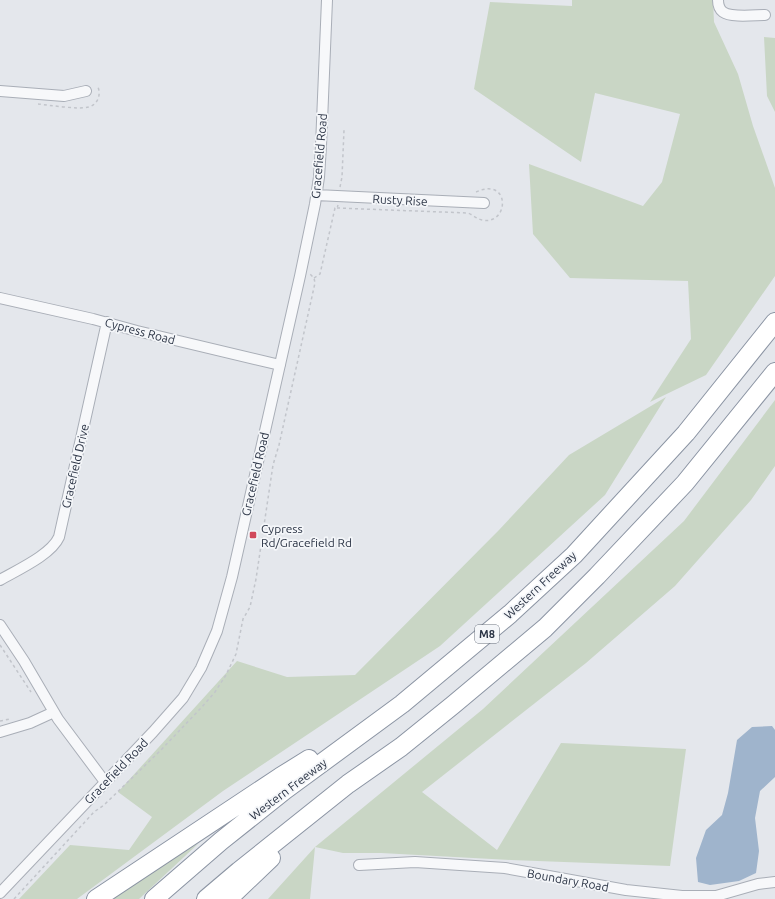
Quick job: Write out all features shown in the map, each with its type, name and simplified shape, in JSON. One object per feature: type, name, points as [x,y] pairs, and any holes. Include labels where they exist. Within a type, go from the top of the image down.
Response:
[{"type":"highway","name":"Western Freeway","points":[[154,899],[221,841],[285,790],[402,704],[510,614],[574,555],[686,433],[775,322]]},
{"type":"highway","points":[[206,899],[238,871],[348,784],[401,747],[545,628],[680,489],[775,372]]},
{"type":"highway","points":[[96,899],[280,777],[402,704]]},
{"type":"highway","points":[[228,899],[348,784]]},
{"type":"street","name":"Gracefield Road","points":[[0,893],[153,732],[183,698],[198,674],[211,647],[232,578],[302,266],[316,195],[321,146],[327,0]]},
{"type":"street","points":[[718,0],[720,9],[728,14],[765,15]]},
{"type":"street","points":[[0,91],[61,96],[71,96],[86,91]]},
{"type":"street","name":"Rusty Rise","points":[[316,195],[484,203]]},
{"type":"street","name":"Cypress Road","points":[[0,298],[107,322],[137,331],[280,365]]},
{"type":"street","name":"Gracefield Drive","points":[[0,580],[46,552],[54,545],[59,537],[107,322]]},
{"type":"street","points":[[0,625],[54,712],[105,782]]},
{"type":"street","points":[[0,732],[30,723],[54,712]]},
{"type":"street","name":"Boundary Road","points":[[359,865],[415,862],[505,868],[626,890],[682,896],[716,896],[758,884],[775,882]]},
{"type":"path","points":[[14,899],[94,812],[104,806],[184,726],[215,692],[226,675],[236,654],[242,619],[250,607],[253,593],[263,538],[273,465],[279,445],[315,283],[314,278],[302,266]]},
{"type":"path","points":[[0,645],[34,697]]},
{"type":"path","points":[[0,721],[14,718]]},
{"type":"green space","points":[[572,0],[713,0],[714,22],[738,74],[753,126],[775,188],[775,276],[706,375],[650,402],[691,339],[688,281],[570,278],[533,234],[529,164],[643,206],[662,182],[680,114],[595,93],[581,162],[474,89],[490,2],[572,6]]},
{"type":"green space","points":[[764,37],[775,38],[775,112],[767,96]]},
{"type":"green space","points":[[666,397],[605,495],[440,646],[223,791],[77,899],[19,899],[70,845],[129,850],[152,817],[118,792],[237,661],[287,677],[355,675],[499,530],[569,455]]},
{"type":"green space","points":[[775,400],[775,466],[751,500],[675,586],[586,663],[422,792],[497,850],[561,743],[686,749],[670,866],[381,853],[343,853],[315,847],[483,709],[684,521]]},
{"type":"green space","points":[[199,843],[139,899],[107,899]]},
{"type":"green space","points":[[315,847],[310,899],[268,899]]},
{"type":"water","points":[[772,726],[775,730],[775,777],[760,791],[755,818],[759,851],[756,873],[739,881],[710,885],[698,882],[696,858],[706,830],[722,815],[728,793],[737,740],[752,727]]},
{"type":"place","name":"Cypress Rd/Gracefield Rd","points":[[253,535]]}]
